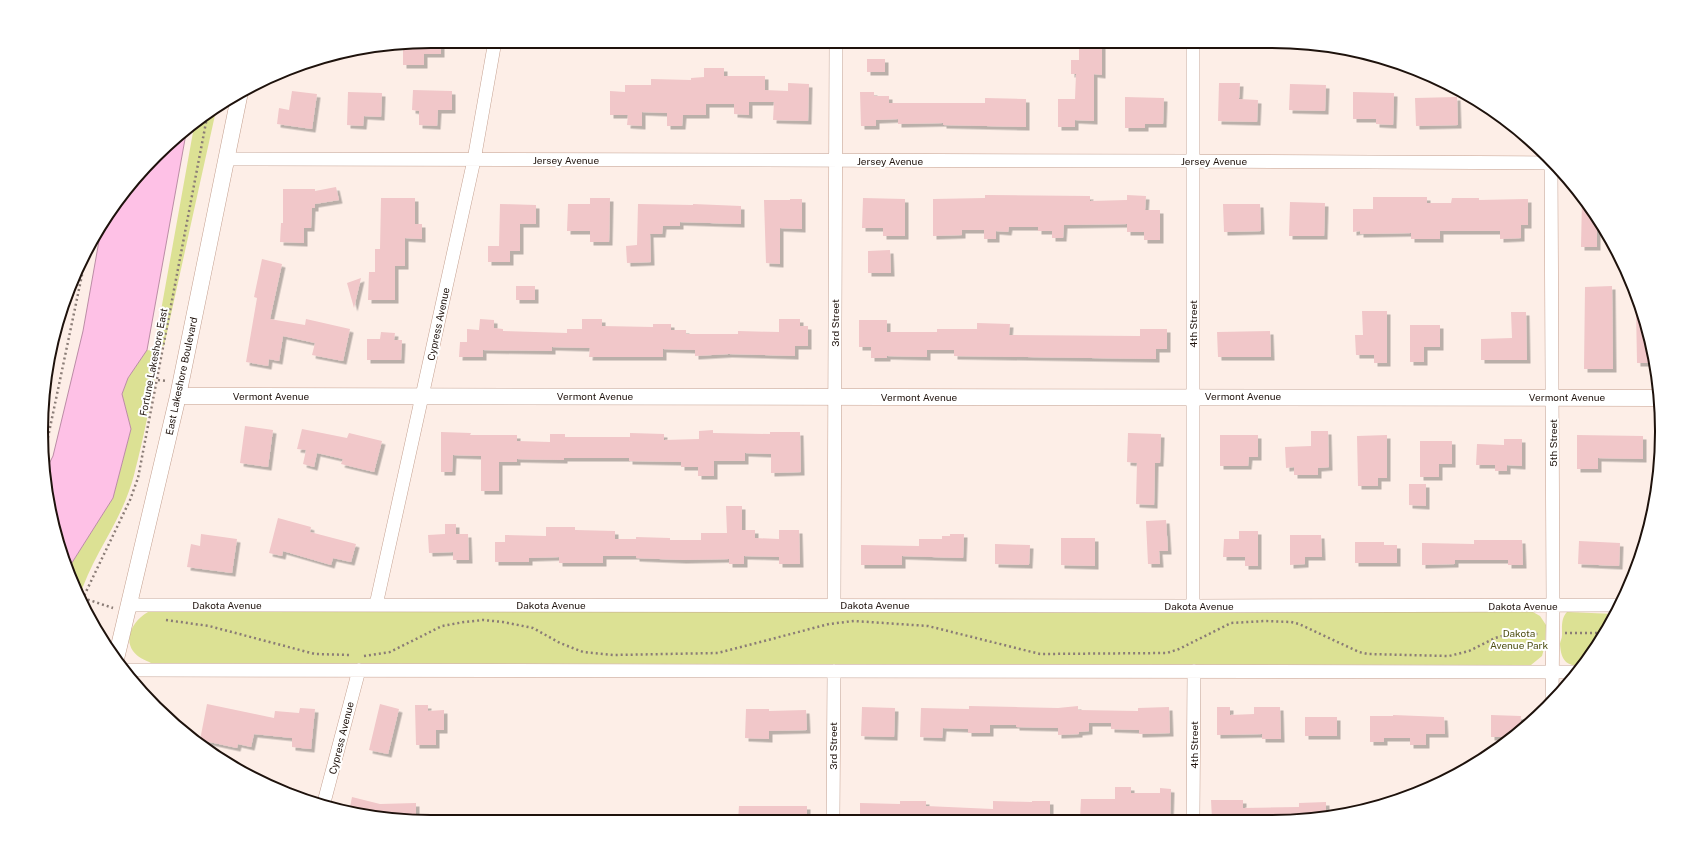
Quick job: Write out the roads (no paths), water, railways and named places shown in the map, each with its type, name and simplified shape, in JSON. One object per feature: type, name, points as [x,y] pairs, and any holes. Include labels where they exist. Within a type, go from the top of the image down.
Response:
[{"type":"street","name":"Cypress Avenue","points":[[376,605],[474,160],[494,48]]},
{"type":"street","name":"3rd Street","points":[[834,605],[836,48]]},
{"type":"street","name":"4th Street","points":[[1193,48],[1193,606]]},
{"type":"street","name":"East Lakeshore Boulevard","points":[[118,652],[178,396],[238,100]]},
{"type":"street","name":"Jersey Avenue","points":[[227,160],[1545,162]]},
{"type":"street","name":"5th Street","points":[[1552,170],[1552,693]]},
{"type":"street","name":"Vermont Avenue","points":[[178,396],[1192,396],[1653,398]]},
{"type":"street","name":"Dakota Avenue","points":[[127,609],[376,605],[1613,605]]},
{"type":"street","points":[[131,670],[1570,672]]},
{"type":"street","name":"Cypress Avenue","points":[[325,800],[359,670]]},
{"type":"street","name":"3rd Street","points":[[833,815],[834,671]]},
{"type":"street","name":"4th Street","points":[[1193,815],[1194,671]]},
{"type":"park label","name":"Dakota Avenue Park","points":[[1519,638]]}]
